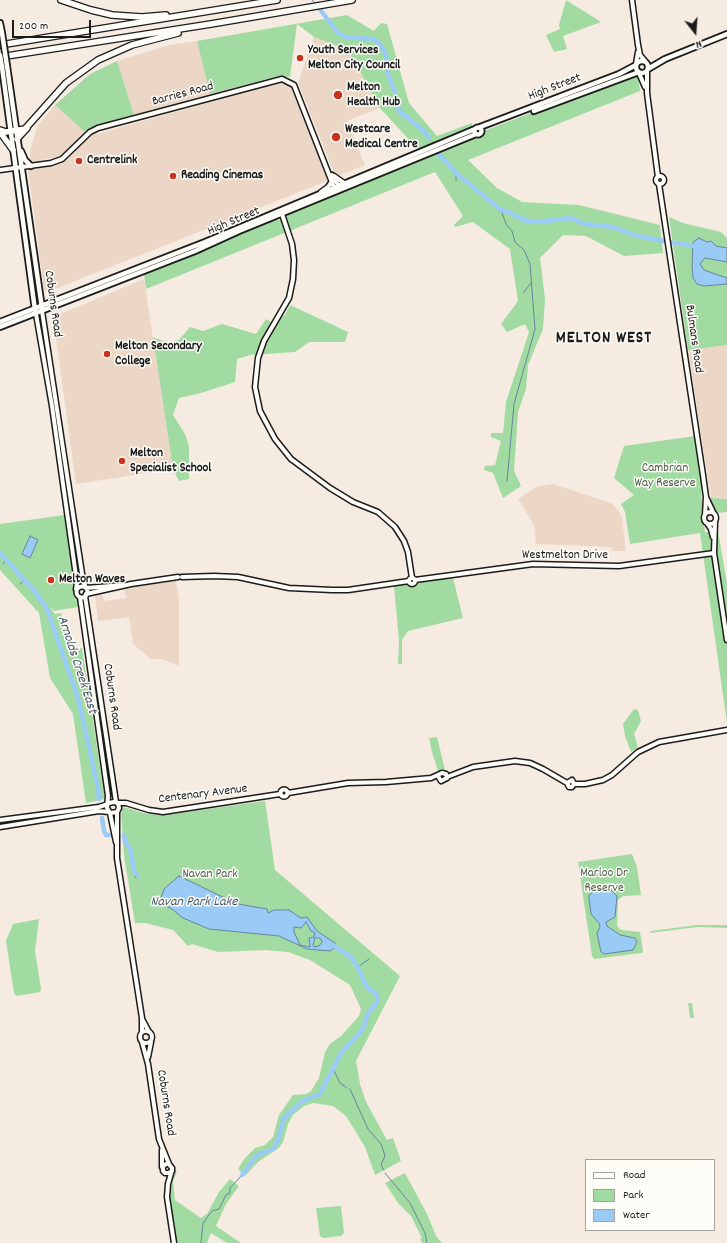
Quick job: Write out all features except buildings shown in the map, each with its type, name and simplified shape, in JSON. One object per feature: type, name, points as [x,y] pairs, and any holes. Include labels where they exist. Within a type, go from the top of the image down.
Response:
[{"type":"highway","points":[[61,0],[97,12],[122,16],[151,16],[202,12]]},
{"type":"highway","points":[[0,45],[277,0]]},
{"type":"highway","points":[[0,56],[211,24],[352,0]]},
{"type":"highway","points":[[0,131],[23,130],[66,83],[98,60],[140,42],[211,24]]},
{"type":"highway","points":[[17,139],[25,133],[28,126]]},
{"type":"highway","points":[[0,131],[16,148]]},
{"type":"main road","name":"Coburns Road","points":[[0,23],[4,67],[19,168],[36,314]]},
{"type":"main road","points":[[665,59],[645,61],[648,70],[665,59],[727,34]]},
{"type":"main road","name":"Coburns Road","points":[[0,56],[4,67]]},
{"type":"main road","name":"High Street","points":[[0,327],[36,314],[130,275],[195,251],[319,194],[337,189],[344,184],[613,77],[636,65],[639,61],[645,61]]},
{"type":"main road","points":[[636,65],[639,73]]},
{"type":"main road","name":"High Street","points":[[0,322],[281,212],[478,130],[648,70]]},
{"type":"main road","name":"Coburns Road","points":[[13,131],[17,139],[16,148]]},
{"type":"main road","points":[[16,148],[31,166]]},
{"type":"main road","name":"Coburns Road","points":[[19,168],[30,220],[42,311]]},
{"type":"main road","points":[[24,220],[30,220]]},
{"type":"street","points":[[632,0],[638,46],[641,57],[645,61]]},
{"type":"street","points":[[636,65],[638,46]]},
{"type":"street","points":[[647,93],[648,70]]},
{"type":"street","points":[[639,73],[647,93]]},
{"type":"street","name":"Barries Road","points":[[0,170],[51,163],[62,159],[90,132],[98,128],[282,79],[294,85],[332,181],[337,189]]},
{"type":"street","name":"Bulmans Road","points":[[647,93],[658,176],[656,181],[659,184],[669,242],[706,497],[705,515]]},
{"type":"street","name":"Barries Road","points":[[328,168],[337,189]]},
{"type":"street","name":"Barries Road","points":[[331,173],[344,184]]},
{"type":"street","points":[[319,194],[328,188],[332,181]]},
{"type":"street","points":[[281,212],[292,244],[294,260],[293,279],[289,298],[264,341],[258,358],[256,386],[260,411],[275,439],[291,459],[313,477],[346,498],[378,512],[395,527],[404,541],[408,552],[412,580]]},
{"type":"street","name":"Coburns Road","points":[[42,311],[83,580],[86,588]]},
{"type":"street","name":"Coburns Road","points":[[36,314],[56,439],[76,589]]},
{"type":"street","points":[[56,439],[62,438]]},
{"type":"street","name":"Bulmans Road","points":[[706,497],[713,512]]},
{"type":"street","points":[[714,543],[711,529],[704,520],[705,515],[708,512],[713,512],[717,516],[715,522],[714,553],[727,640]]},
{"type":"street","points":[[68,522],[74,522]]},
{"type":"street","points":[[707,523],[712,524],[715,522]]},
{"type":"street","name":"Westmelton Drive","points":[[86,588],[123,585],[180,577],[214,576],[238,577],[289,588],[348,590],[533,564],[619,566],[714,553]]},
{"type":"street","name":"Westmelton Drive","points":[[86,595],[123,585]]},
{"type":"street","points":[[80,586],[86,588],[86,595],[80,597],[77,595],[76,589],[80,586]]},
{"type":"street","name":"Coburns Road","points":[[86,595],[108,758],[117,806],[117,848]]},
{"type":"street","name":"Coburns Road","points":[[80,597],[108,804],[117,848],[121,885],[142,1018],[142,1032]]},
{"type":"street","points":[[446,776],[442,772],[438,777],[443,781],[446,776],[473,766],[515,761],[530,763],[567,783],[572,780],[574,784],[585,784],[603,780],[612,775],[638,752],[659,742],[684,736],[727,730]]},
{"type":"street","points":[[103,759],[108,758]]},
{"type":"street","name":"Centenary Avenue","points":[[117,806],[129,804],[149,810],[163,812],[280,794],[283,790],[288,793],[348,783],[386,782],[438,777]]},
{"type":"street","points":[[0,820],[99,807],[108,804],[117,806]]},
{"type":"street","points":[[0,827],[71,817],[99,811],[110,812],[117,806]]},
{"type":"street","points":[[58,812],[54,813],[54,818],[71,817]]},
{"type":"street","name":"Coburns Road","points":[[142,1018],[150,1032]]},
{"type":"street","points":[[142,1032],[150,1032],[152,1037],[150,1042],[142,1042],[140,1038],[142,1032]]},
{"type":"street","name":"Coburns Road","points":[[142,1042],[148,1064],[161,1145],[163,1170],[167,1176],[167,1197],[174,1243]]},
{"type":"street","name":"Coburns Road","points":[[148,1064],[150,1042]]},
{"type":"street","name":"Coburns Road","points":[[161,1145],[169,1164]]},
{"type":"street","points":[[164,1164],[169,1164],[172,1166],[172,1171],[167,1174],[163,1170],[164,1164]]},
{"type":"street","name":"Coburns Road","points":[[168,1184],[172,1171]]},
{"type":"shaded area","name":"Melton Health Hub","points":[[314,37],[348,50],[380,108],[347,121],[365,165],[338,176],[335,175],[298,83]]},
{"type":"shaded area","points":[[197,41],[210,94],[134,115],[117,61],[169,45]]},
{"type":"shaded area","points":[[282,82],[292,86],[328,178],[327,181],[50,291],[47,292],[44,289],[28,170],[56,165],[68,159],[90,136]]},
{"type":"shaded area","points":[[55,105],[85,132],[61,156],[32,162],[30,160],[30,152],[37,126]]},
{"type":"shaded area","name":"Melton Secondary College","points":[[144,279],[173,469],[76,484],[53,317]]},
{"type":"shaded area","points":[[727,345],[727,499],[711,498],[688,350]]},
{"type":"shaded area","points":[[553,484],[611,503],[618,510],[622,518],[626,551],[613,551],[612,547],[536,544],[534,525],[518,499],[536,487]]},
{"type":"shaded area","points":[[176,581],[179,601],[179,666],[162,659],[151,659],[133,644],[129,617],[98,621],[95,595],[102,594],[104,601],[126,598],[124,588]]},
{"type":"green space","points":[[566,0],[601,22],[563,36],[567,49],[554,52],[546,35],[560,29],[559,25]]},
{"type":"green space","points":[[347,15],[374,31],[381,23],[387,24],[409,103],[437,136],[472,123],[474,136],[478,136],[486,130],[632,75],[638,77],[640,91],[468,160],[497,188],[522,202],[579,205],[660,225],[663,253],[624,256],[586,236],[563,235],[540,258],[545,299],[543,329],[528,365],[526,389],[518,412],[514,471],[521,486],[503,498],[493,473],[484,470],[485,466],[495,465],[501,441],[491,437],[491,433],[503,433],[506,402],[529,332],[525,324],[507,332],[501,324],[518,301],[510,249],[473,222],[455,227],[454,225],[463,216],[435,172],[146,289],[144,274],[273,220],[279,220],[294,210],[424,156],[380,108],[348,50],[314,37],[297,24],[290,77],[279,76],[210,94],[197,41]]},
{"type":"green space","points":[[117,61],[134,115],[92,127],[85,132],[55,105],[90,74]]},
{"type":"green space","points":[[669,217],[683,223],[721,232],[727,238],[727,345],[688,350]]},
{"type":"green space","points":[[290,305],[348,332],[345,342],[309,342],[295,352],[250,355],[237,359],[235,382],[201,393],[179,398],[173,415],[185,434],[189,446],[189,479],[179,481],[173,469],[153,337],[167,343],[179,340],[190,327],[203,331],[222,324],[256,334],[266,319],[273,323],[285,315]]},
{"type":"green space","name":"Cambrian Way Reserve","points":[[695,436],[702,482],[701,492],[705,532],[710,532],[718,578],[716,548],[718,531],[727,584],[727,723],[700,533],[630,544],[625,512],[621,504],[634,495],[614,478],[624,446]]},
{"type":"green space","points":[[711,498],[727,499],[727,512],[718,513],[711,509],[708,504]]},
{"type":"green space","points":[[64,515],[78,607],[54,611],[48,605],[55,614],[61,613],[67,650],[82,648],[105,799],[86,803],[73,714],[50,678],[39,613],[0,570],[0,524]]},
{"type":"green space","points":[[453,578],[463,618],[408,631],[402,640],[402,664],[398,664],[399,641],[394,586]]},
{"type":"green space","points":[[634,709],[638,710],[641,721],[634,734],[638,747],[631,752],[625,736],[623,724]]},
{"type":"green space","points":[[437,737],[445,770],[442,769],[438,771],[429,738]]},
{"type":"green space","name":"Navan Park","points":[[265,801],[275,870],[400,976],[356,1061],[360,1084],[366,1102],[387,1140],[393,1138],[401,1161],[375,1175],[365,1147],[346,1116],[333,1106],[313,1103],[304,1106],[293,1115],[288,1124],[283,1142],[279,1148],[258,1162],[245,1176],[238,1169],[245,1158],[255,1148],[265,1145],[273,1137],[279,1115],[293,1095],[306,1094],[311,1091],[319,1078],[325,1052],[330,1044],[341,1036],[359,1016],[361,1009],[350,985],[310,960],[288,952],[266,950],[218,952],[192,944],[188,946],[173,930],[145,923],[135,923],[124,856],[121,810],[124,807],[147,814],[165,815]]},
{"type":"green space","name":"Marloo Dr Reserve","points":[[632,854],[637,867],[641,895],[623,896],[618,900],[617,926],[621,930],[640,932],[643,951],[642,953],[594,959],[592,956],[578,862]]},
{"type":"green space","points":[[39,919],[35,951],[41,988],[40,992],[17,996],[14,993],[6,941],[13,924]]},
{"type":"green space","points":[[697,925],[727,925],[727,928],[697,927],[650,933],[651,931]]},
{"type":"green space","points":[[688,1003],[692,1003],[694,1018],[690,1018]]},
{"type":"green space","points":[[177,1172],[173,1181],[175,1200],[201,1218],[207,1214],[219,1192],[230,1179],[239,1186],[226,1204],[216,1226],[241,1243],[227,1243],[211,1233],[207,1243],[175,1243],[167,1196],[172,1173]]},
{"type":"green space","points":[[405,1173],[428,1216],[436,1236],[442,1243],[422,1243],[420,1239],[422,1238],[411,1216],[398,1203],[385,1183]]},
{"type":"green space","points":[[341,1206],[344,1233],[341,1236],[323,1238],[320,1236],[316,1208]]},
{"type":"water","points":[[699,238],[707,242],[711,241],[716,246],[727,248],[727,262],[705,258],[700,264],[704,270],[727,278],[727,284],[704,286],[697,284],[693,278],[693,242]]},
{"type":"water","points":[[30,536],[38,540],[30,558],[22,554]]},
{"type":"water","name":"Navan Park Lake","points":[[179,876],[229,900],[235,905],[238,904],[267,909],[268,913],[274,910],[289,910],[301,918],[307,917],[317,931],[335,943],[334,948],[330,951],[307,949],[279,936],[209,929],[183,918],[172,909],[156,901],[161,898],[164,889]],"holes":[[[306,922],[311,931],[315,933],[314,937],[309,938],[310,947],[300,945],[294,932],[294,927],[301,928]],[[315,938],[320,938],[322,942],[319,946],[314,947],[313,945]]]},
{"type":"water","points":[[597,889],[611,890],[617,896],[615,917],[606,922],[607,926],[620,935],[635,938],[637,942],[633,950],[604,954],[601,952],[597,933],[600,927],[599,923],[591,914],[589,898],[589,895]]},
{"type":"waterway","points":[[312,0],[315,3]]},
{"type":"waterway","points":[[319,8],[338,33],[345,37],[373,39],[378,42],[386,54],[388,74],[394,89],[399,111],[424,131],[429,138]]},
{"type":"waterway","points":[[437,152],[456,173],[501,210],[509,212],[523,220],[538,222],[571,218],[584,224],[613,227],[634,235],[674,243]]},
{"type":"waterway","points":[[456,173],[456,181]]},
{"type":"waterway","points":[[501,210],[506,224],[512,231],[515,242],[524,250],[530,264],[535,329],[514,404],[507,481]]},
{"type":"waterway","points":[[678,243],[693,246]]},
{"type":"waterway","points":[[523,293],[531,283]]},
{"type":"waterway","name":"Arnolds Creek East","points":[[0,553],[36,593],[47,609],[78,698],[98,788],[99,799]]},
{"type":"waterway","name":"Arnolds Creek East","points":[[3,564],[6,560]]},
{"type":"waterway","name":"Arnolds Creek East","points":[[20,584],[25,580]]},
{"type":"waterway","name":"Arnolds Creek East","points":[[102,818],[104,831],[106,835],[109,835]]},
{"type":"waterway","name":"Arnolds Creek East","points":[[124,835],[125,842],[130,848],[134,871],[137,875]]},
{"type":"waterway","name":"Arnolds Creek East","points":[[134,871],[136,878]]},
{"type":"waterway","points":[[242,1175],[257,1155],[273,1149],[278,1140],[284,1118],[301,1102],[320,1094],[341,1053],[358,1035],[364,1026],[368,1013],[378,1001],[376,994],[366,986],[351,957],[334,946]]},
{"type":"waterway","points":[[358,967],[369,959]]},
{"type":"waterway","points":[[333,1069],[340,1083],[347,1088]]},
{"type":"waterway","points":[[350,1089],[368,1129],[381,1144],[385,1156],[381,1165],[384,1170]]},
{"type":"waterway","points":[[385,1173],[410,1203],[425,1233],[427,1243]]},
{"type":"waterway","points":[[201,1243],[203,1223],[212,1211],[219,1209],[226,1195],[230,1193],[230,1188],[242,1175]]},
{"type":"place","name":"Youth Services Melton City Council","points":[[300,58]]},
{"type":"place","name":"Melton Health Hub","points":[[338,95]]},
{"type":"place","name":"Westcare Medical Centre","points":[[336,137]]},
{"type":"place","name":"Centrelink","points":[[79,161]]},
{"type":"place","name":"Reading Cinemas","points":[[173,176]]},
{"type":"place","name":"Melton Secondary College","points":[[107,354]]},
{"type":"place","name":"Melton Specialist School","points":[[122,461]]},
{"type":"place","name":"Melton Waves","points":[[51,580]]},
{"type":"district","name":"MELTON WEST","points":[[604,340]]}]
